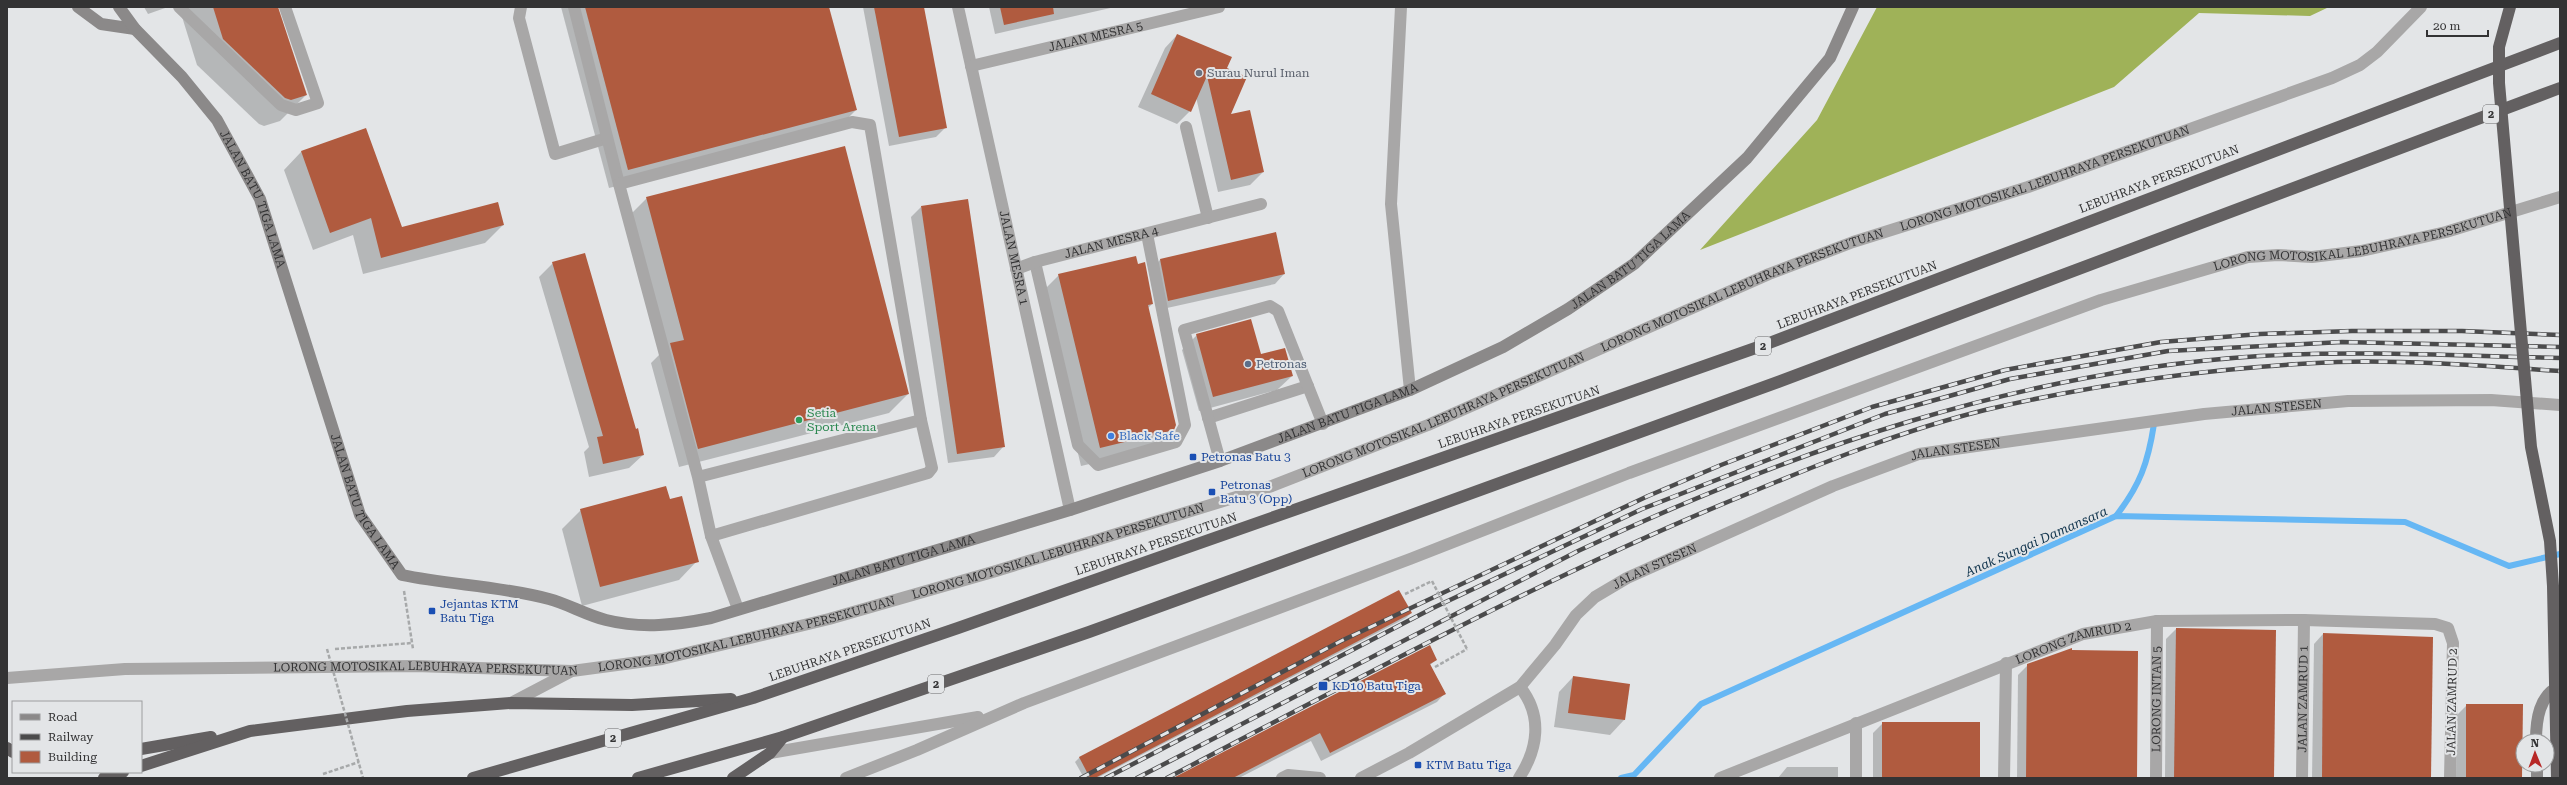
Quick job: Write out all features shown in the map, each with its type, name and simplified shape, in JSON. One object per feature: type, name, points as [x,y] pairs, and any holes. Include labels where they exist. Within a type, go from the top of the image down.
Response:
[{"type":"highway","points":[[2510,7],[2499,47],[2499,83],[2508,215],[2530,447],[2550,541],[2553,586],[2557,778]]},
{"type":"highway","name":"LEBUHRAYA PERSEKUTUAN","points":[[473,778],[753,698],[1764,345],[2560,43]]},
{"type":"highway","name":"2","points":[[638,778],[783,736],[1089,632],[1770,385],[2560,88]]},
{"type":"highway","points":[[142,749],[250,731],[407,711],[511,703],[632,705],[753,698]]},
{"type":"highway","points":[[142,766],[250,731]]},
{"type":"highway","points":[[732,778],[770,753],[783,736]]},
{"type":"highway","points":[[104,778],[120,773]]},
{"type":"street","points":[[78,7],[101,24],[135,29]]},
{"type":"street","name":"JALAN BATU TIGA LAMA","points":[[119,7],[135,29],[182,77],[217,120],[260,199],[360,515],[402,575],[438,583],[500,590],[550,599],[605,620],[638,626],[670,626],[711,618],[1070,510],[1220,461],[1323,424],[1410,390],[1503,347],[1568,309],[1634,264],[1747,158],[1830,58],[1853,7]]},
{"type":"street","points":[[179,7],[281,105],[296,110],[318,103],[285,7]]},
{"type":"street","points":[[521,7],[519,18],[555,154],[607,138]]},
{"type":"street","points":[[574,7],[607,138],[698,477],[711,536],[738,609]]},
{"type":"street","name":"JALAN MESRA 1","points":[[958,7],[1070,510]]},
{"type":"street","name":"JALAN MESRA 5","points":[[971,66],[1220,7]]},
{"type":"street","points":[[1401,7],[1391,204],[1410,390]]},
{"type":"street","name":"LORONG MOTOSIKAL LEBUHRAYA PERSEKUTUAN","points":[[7,678],[125,669],[415,666],[572,671],[662,659],[829,619],[996,571],[1272,486],[1428,425],[1776,271],[1853,242],[2028,187],[2332,78],[2360,65],[2377,52],[2422,7]]},
{"type":"street","points":[[620,184],[852,122],[870,125],[921,420],[932,459],[932,468],[928,473],[711,536]]},
{"type":"street","points":[[1186,126],[1208,218]]},
{"type":"street","name":"LORONG MOTOSIKAL LEBUHRAYA PERSEKUTUAN","points":[[846,778],[917,750],[995,714],[1410,559],[1629,473],[2101,300],[2248,257],[2278,255],[2312,257],[2361,251],[2446,232],[2560,197]]},
{"type":"street","name":"JALAN MESRA 4","points":[[1016,269],[1035,262],[1260,204]]},
{"type":"street","points":[[1035,262],[1078,445],[1098,465],[1176,442],[1185,425],[1146,234]]},
{"type":"street","points":[[1220,461],[1184,330],[1270,306],[1278,311],[1323,424]]},
{"type":"street","points":[[1208,418],[1308,386]]},
{"type":"street","name":"JALAN STESEN","points":[[1361,778],[1409,753],[1520,687],[1555,645],[1576,615],[1595,597],[1627,578],[1833,486],[1919,454],[2204,414],[2348,401],[2491,400],[2560,405]]},
{"type":"street","points":[[698,477],[921,420]]},
{"type":"street","name":"LORONG ZAMRUD 2","points":[[1720,778],[1856,722],[2083,634],[2157,621],[2304,620],[2435,624],[2448,628]]},
{"type":"street","name":"JALAN ZAMRUD 1","points":[[2302,778],[2304,620]]},
{"type":"street","name":"LORONG INTAN 5","points":[[2156,778],[2157,621]]},
{"type":"street","name":"JALAN ZAMRUD 2","points":[[2448,628],[2453,643],[2450,778]]},
{"type":"street","points":[[2004,778],[2006,663]]},
{"type":"street","points":[[511,703],[572,671]]},
{"type":"street","points":[[2537,733],[2540,705],[2550,690],[2560,686]]},
{"type":"street","points":[[1519,778],[1531,760],[1536,718],[1529,699],[1520,687]]},
{"type":"street","name":"LORONG MOTOSIKAL LEBUHRAYA PERSEKUTUAN","points":[[770,753],[995,714]]},
{"type":"street","points":[[1856,722],[1856,778]]},
{"type":"street","points":[[1282,778],[1288,775],[1320,778]]},
{"type":"path","points":[[402,575],[415,666]]},
{"type":"path","points":[[1404,594],[1432,581],[1467,649],[1435,666]]},
{"type":"path","points":[[363,778],[327,649],[412,643]]},
{"type":"path","points":[[323,774],[359,762]]},
{"type":"green space","points":[[1877,7],[2329,7],[2310,16],[2199,13],[2114,87],[1700,250],[1817,120]]},
{"type":"building","points":[[213,7],[278,7],[307,95],[291,100],[285,98],[223,39]]},
{"type":"building","points":[[585,7],[829,7],[857,110],[628,170]]},
{"type":"building","points":[[874,7],[924,7],[947,128],[899,137]]},
{"type":"building","points":[[1000,7],[1053,7],[1054,14],[1004,25]]},
{"type":"building","points":[[1177,34],[1232,57],[1227,68],[1247,77],[1231,114],[1250,110],[1264,172],[1231,180],[1207,76],[1191,112],[1151,94]]},
{"type":"building","points":[[366,128],[402,227],[498,202],[504,225],[381,258],[371,218],[330,233],[301,151]]},
{"type":"building","points":[[845,146],[909,394],[698,449],[670,343],[684,340],[646,197]]},
{"type":"building","points":[[968,199],[1005,447],[957,454],[921,206]]},
{"type":"building","points":[[1276,232],[1285,274],[1168,301],[1160,259]]},
{"type":"building","points":[[585,253],[636,429],[638,428],[644,455],[603,464],[597,437],[603,436],[552,262]]},
{"type":"building","points":[[1136,256],[1138,264],[1145,262],[1153,304],[1148,305],[1176,425],[1174,430],[1100,448],[1058,274]]},
{"type":"building","points":[[1251,319],[1261,354],[1285,348],[1293,376],[1213,397],[1196,334]]},
{"type":"building","points":[[666,486],[670,499],[682,496],[699,562],[600,587],[580,509]]},
{"type":"building","points":[[1399,590],[1412,613],[1095,778],[1090,778],[1079,757]]},
{"type":"building","points":[[2176,628],[2276,630],[2274,778],[2174,778]]},
{"type":"building","points":[[2323,633],[2433,637],[2431,778],[2322,778]]},
{"type":"building","points":[[1430,645],[1437,660],[1430,664],[1446,694],[1330,753],[1320,733],[1233,778],[1173,778]]},
{"type":"building","points":[[2072,648],[2072,650],[2138,651],[2137,778],[2026,778],[2027,664]]},
{"type":"building","points":[[1573,676],[1630,684],[1625,720],[1568,713]]},
{"type":"building","points":[[2466,704],[2523,704],[2523,733],[2515,733],[2515,773],[2522,773],[2522,778],[2466,778]]},
{"type":"building","points":[[1882,722],[1980,722],[1980,778],[1882,778]]},
{"type":"waterway","points":[[2116,516],[2131,494],[2142,473],[2149,450],[2154,424]]},
{"type":"waterway","name":"Anak Sungai Damansara","points":[[1621,778],[1634,775],[1701,704],[2116,516],[2405,522],[2509,566],[2560,554]]},
{"type":"railway","points":[[1081,778],[1341,641],[1648,496],[1721,465],[1872,407],[2005,370],[2161,342],[2260,334],[2352,331],[2462,331],[2560,335]]},
{"type":"railway","points":[[1106,778],[1433,608],[1642,509],[1885,414],[2010,379],[2168,351],[2342,342],[2560,347]]},
{"type":"railway","points":[[1137,778],[1578,551],[1659,514],[1742,480],[1825,449],[1910,421],[1996,398],[2083,379],[2171,365],[2260,356],[2298,354],[2410,354],[2560,358]]},
{"type":"railway","points":[[1167,778],[1454,629],[1599,559],[1673,525],[1805,470],[1924,427],[2028,400],[2116,384],[2204,372],[2293,364],[2393,362],[2560,371]]},
{"type":"place","name":"Surau Nurul Iman","points":[[1199,73]]},
{"type":"place","name":"Petronas","points":[[1248,364]]},
{"type":"place","name":"Setia Sport Arena","points":[[799,420]]},
{"type":"place","name":"Black Safe","points":[[1111,436]]},
{"type":"place","name":"Petronas Batu 3","points":[[1193,457]]},
{"type":"place","name":"Petronas Batu 3 (Opp)","points":[[1212,492]]},
{"type":"place","name":"Jejantas KTM Batu Tiga","points":[[432,611]]},
{"type":"place","name":"KD10 Batu Tiga","points":[[1323,686]]},
{"type":"place","name":"KTM Batu Tiga","points":[[1418,765]]}]
